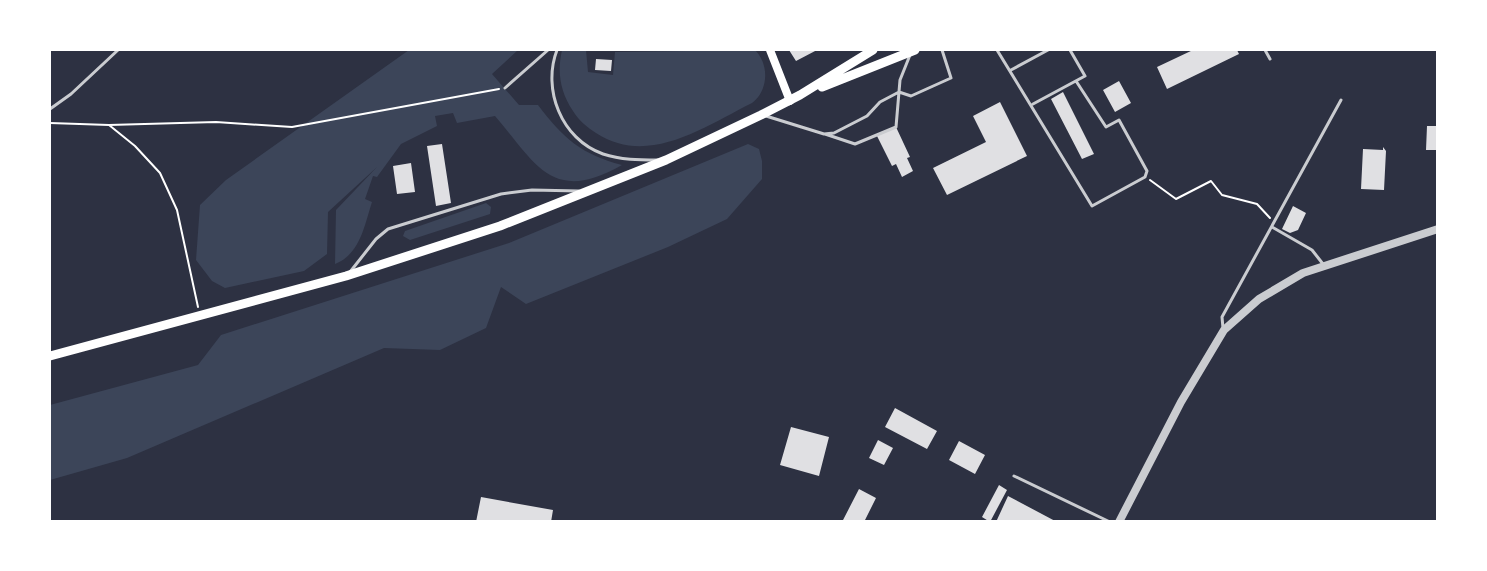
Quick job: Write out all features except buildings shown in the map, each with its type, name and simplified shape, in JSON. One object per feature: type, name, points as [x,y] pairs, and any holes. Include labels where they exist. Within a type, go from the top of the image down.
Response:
[{"type":"main road","points":[[770,50],[790,101]]},
{"type":"main road","points":[[50,356],[346,276],[438,248],[590,192],[666,160],[790,101],[873,50]]},
{"type":"main road","points":[[800,95],[914,50]]},
{"type":"street","points":[[1119,522],[1181,402],[1223,332],[1259,299],[1303,273],[1437,229]]},
{"type":"lane","points":[[50,109],[118,50]]},
{"type":"lane","points":[[505,88],[548,50]]},
{"type":"lane","points":[[556,50],[551,75],[552,94],[557,110],[577,138],[601,154],[621,159],[666,160]]},
{"type":"lane","points":[[761,115],[855,144],[896,126],[900,80],[914,50]]},
{"type":"lane","points":[[824,134],[834,133],[867,116],[880,102],[899,92],[911,96],[951,78],[942,50]]},
{"type":"lane","points":[[997,50],[1033,104],[1092,206],[1145,177],[1147,171],[1119,120],[1106,127],[1076,81]]},
{"type":"lane","points":[[1011,70],[1048,50]]},
{"type":"lane","points":[[1033,104],[1084,76],[1070,50]]},
{"type":"lane","points":[[1265,50],[1270,59]]},
{"type":"lane","points":[[1223,332],[1222,317],[1341,100]]},
{"type":"lane","points":[[346,276],[376,239],[388,230],[501,194],[532,190],[590,192]]},
{"type":"lane","points":[[1272,227],[1312,250],[1324,266]]},
{"type":"lane","points":[[1014,476],[1110,522]]},
{"type":"path","points":[[50,123],[110,125],[216,122],[292,127],[505,88]]},
{"type":"path","points":[[110,125],[135,146],[160,173],[177,210],[204,315]]},
{"type":"path","points":[[1145,177],[1176,200],[1211,182],[1222,195],[1257,204],[1274,222]]},
{"type":"shaded area","points":[[409,50],[518,50],[492,74],[519,105],[538,105],[574,144],[595,156],[622,165],[598,176],[578,181],[562,180],[548,174],[535,163],[495,116],[457,123],[453,113],[435,116],[437,126],[401,144],[377,177],[373,176],[365,199],[372,202],[360,239],[350,254],[335,264],[336,210],[377,167],[328,212],[327,254],[304,271],[225,288],[212,281],[196,260],[200,205],[226,180]]},
{"type":"shaded area","points":[[562,50],[586,50],[588,72],[613,75],[615,52],[755,50],[765,70],[764,85],[752,103],[715,123],[676,140],[656,145],[636,146],[616,142],[596,133],[575,115],[565,97],[561,82]]},
{"type":"shaded area","points":[[748,144],[759,149],[762,179],[727,219],[668,247],[526,304],[501,287],[486,328],[440,350],[384,348],[127,458],[50,480],[50,405],[198,365],[221,335],[509,243]]},
{"type":"shaded area","points":[[486,203],[491,207],[490,214],[410,240],[403,236],[405,231]]}]
